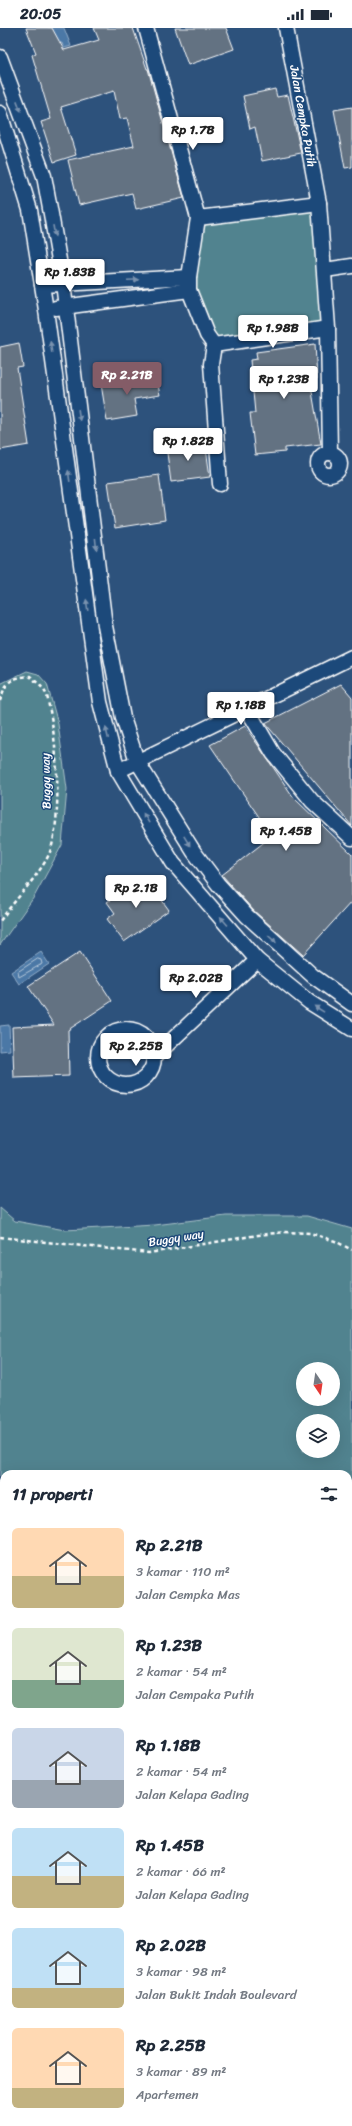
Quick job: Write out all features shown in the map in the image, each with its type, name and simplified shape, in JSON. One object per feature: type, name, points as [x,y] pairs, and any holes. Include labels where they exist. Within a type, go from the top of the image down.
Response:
[{"type":"street","points":[[146,28],[198,218],[189,283],[207,335],[214,345],[211,364],[220,484]]},
{"type":"street","name":"Jalan Cempka Putih","points":[[286,28],[319,203],[328,328],[330,453]]},
{"type":"street","points":[[0,57],[44,176],[63,283],[106,626],[123,718],[137,761],[194,852],[218,884],[247,916],[314,976],[352,1004]]},
{"type":"street","points":[[0,113],[30,210],[46,310],[100,702],[118,771],[173,863],[257,960],[309,1002],[352,1029]]},
{"type":"street","points":[[198,218],[319,203]]},
{"type":"street","points":[[325,270],[352,266]]},
{"type":"street","points":[[42,285],[63,283],[189,283]]},
{"type":"street","points":[[46,310],[189,283]]},
{"type":"street","points":[[214,345],[328,328]]},
{"type":"street","points":[[118,771],[247,709],[350,662]]},
{"type":"street","points":[[247,709],[272,753],[312,801],[352,838]]},
{"type":"street","points":[[154,1057],[151,1044],[146,1037],[138,1031],[128,1029],[119,1030],[110,1034],[103,1040],[98,1058],[99,1068],[111,1081],[128,1085],[145,1078],[150,1071],[154,1057],[257,960]]},
{"type":"path","name":"Buggy way","points":[[0,701],[4,686],[15,678],[30,676],[45,692],[52,720],[56,771],[56,819],[50,850],[38,871],[0,921]]},
{"type":"path","name":"Buggy way","points":[[0,1237],[149,1253],[285,1232],[310,1233],[335,1241],[352,1250]]},
{"type":"green space","points":[[318,205],[327,328],[202,340],[193,289],[201,221]]},
{"type":"green space","points":[[27,671],[38,674],[47,684],[58,724],[67,789],[62,845],[34,897],[0,945],[0,684]]},
{"type":"green space","points":[[0,1208],[15,1221],[65,1230],[155,1225],[226,1216],[307,1216],[352,1229],[352,1470],[0,1470]]},
{"type":"water","points":[[48,28],[64,28],[71,46],[64,48],[62,43],[55,46]]},
{"type":"water","points":[[41,952],[49,964],[19,984],[11,972]]},
{"type":"water","points":[[9,1025],[10,1050],[0,1051],[0,1026]]},
{"type":"building","points":[[26,28],[52,28],[64,50],[99,40],[94,28],[133,28],[148,69],[184,198],[136,209],[132,193],[79,205],[68,160],[134,146],[127,118],[120,119],[114,91],[61,107],[76,155],[54,162],[41,122],[51,119],[32,55],[36,53]]},
{"type":"building","points":[[175,28],[226,28],[234,49],[188,65]]},
{"type":"building","points":[[275,89],[277,97],[288,95],[301,153],[262,161],[255,127],[250,129],[243,96]]},
{"type":"building","points":[[352,107],[352,167],[345,168],[334,110]]},
{"type":"building","points":[[19,343],[23,367],[17,368],[29,445],[0,450],[0,347]]},
{"type":"building","points":[[315,344],[317,379],[310,380],[321,444],[285,448],[285,452],[255,455],[250,413],[255,413],[250,360],[257,359],[256,352]]},
{"type":"building","points":[[156,375],[160,395],[134,399],[137,416],[107,421],[101,384]]},
{"type":"building","points":[[205,441],[210,477],[171,482],[166,446]]},
{"type":"building","points":[[159,475],[165,520],[115,528],[108,482]]},
{"type":"building","points":[[341,684],[352,697],[352,826],[265,723]]},
{"type":"building","points":[[245,726],[294,798],[352,854],[352,901],[303,955],[253,910],[222,875],[272,836],[210,745]]},
{"type":"building","points":[[144,876],[169,910],[124,942],[107,919],[115,913],[107,902]]},
{"type":"building","points":[[80,952],[112,1001],[68,1030],[69,1076],[14,1078],[12,1027],[54,1025],[28,986]]}]
